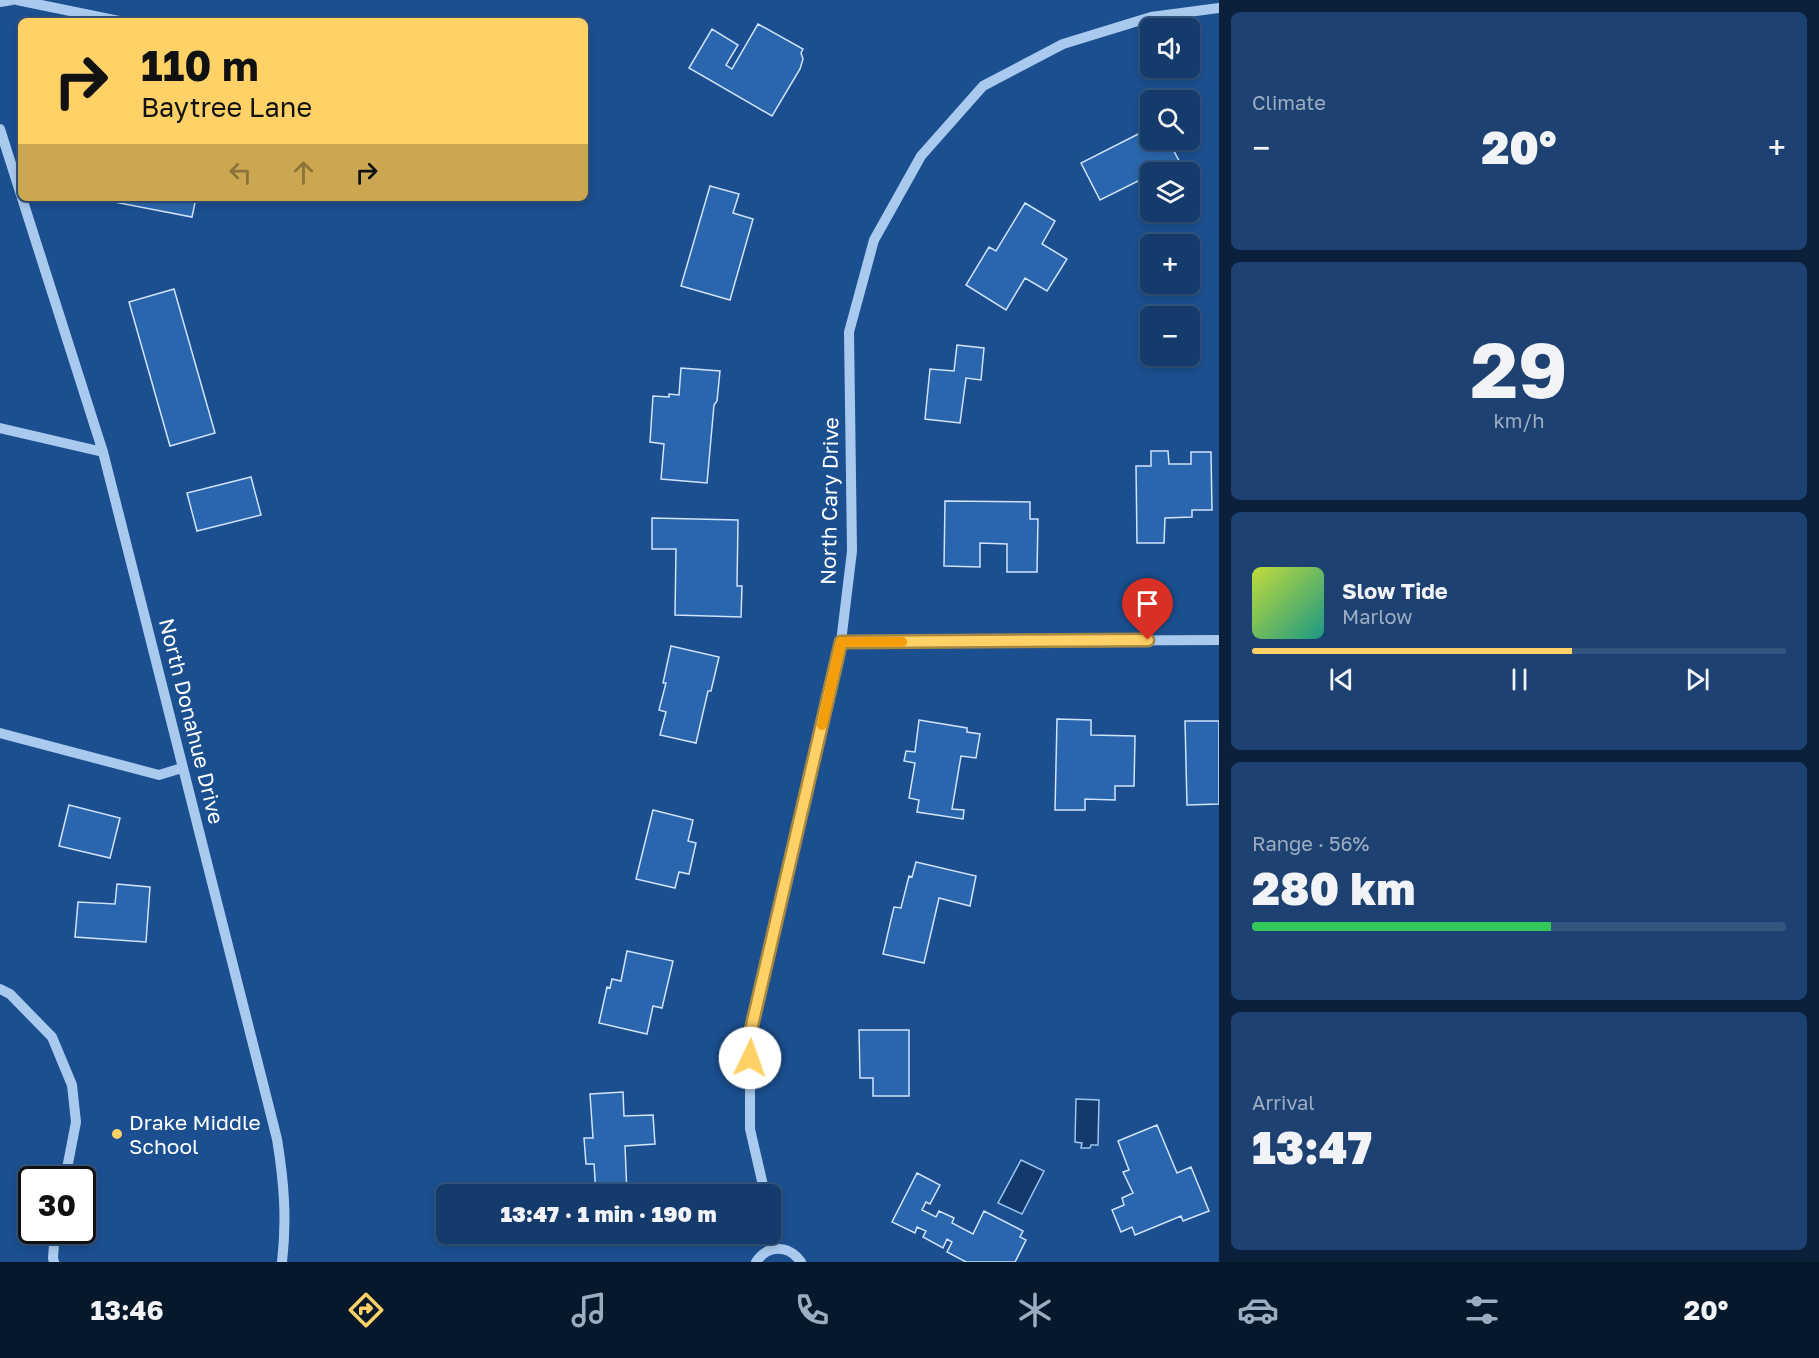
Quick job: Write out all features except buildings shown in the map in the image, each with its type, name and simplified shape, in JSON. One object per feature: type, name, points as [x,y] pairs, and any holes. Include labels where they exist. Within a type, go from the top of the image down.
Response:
[{"type":"street","points":[[0,2],[12,0]]},
{"type":"street","points":[[17,0],[104,18]]},
{"type":"street","name":"North Cary Drive","points":[[763,1184],[750,1129],[750,1034],[841,642],[852,551],[849,332],[874,240],[921,156],[983,86],[1063,44],[1151,17],[1219,8]]},
{"type":"street","name":"North Donahue Drive","points":[[0,129],[18,184]]},
{"type":"street","name":"North Donahue Drive","points":[[24,201],[103,452],[278,1139],[284,1184],[285,1216],[282,1262]]},
{"type":"street","points":[[0,428],[103,452]]},
{"type":"street","points":[[841,642],[1219,640]]},
{"type":"street","points":[[0,733],[159,775],[182,768]]},
{"type":"street","points":[[0,989],[10,994],[52,1037],[72,1085],[76,1122],[68,1166]]},
{"type":"street","points":[[54,1244],[54,1262]]},
{"type":"street","points":[[773,1244],[773,1249]]},
{"type":"street","points":[[756,1262],[766,1252],[773,1249],[788,1250],[795,1254],[801,1262]]},
{"type":"water","points":[[1076,1099],[1099,1100],[1098,1145],[1081,1148],[1082,1143],[1075,1142]]},
{"type":"water","points":[[1021,1160],[1044,1171],[1022,1214],[998,1203]]},
{"type":"slow traffic","points":[[822,725],[841,642],[902,642]]},
{"type":"place","name":"Drake Middle School","points":[[117,1134]]},
{"type":"route","points":[[750,1058],[750,1034],[841,642],[1148,640]]}]
